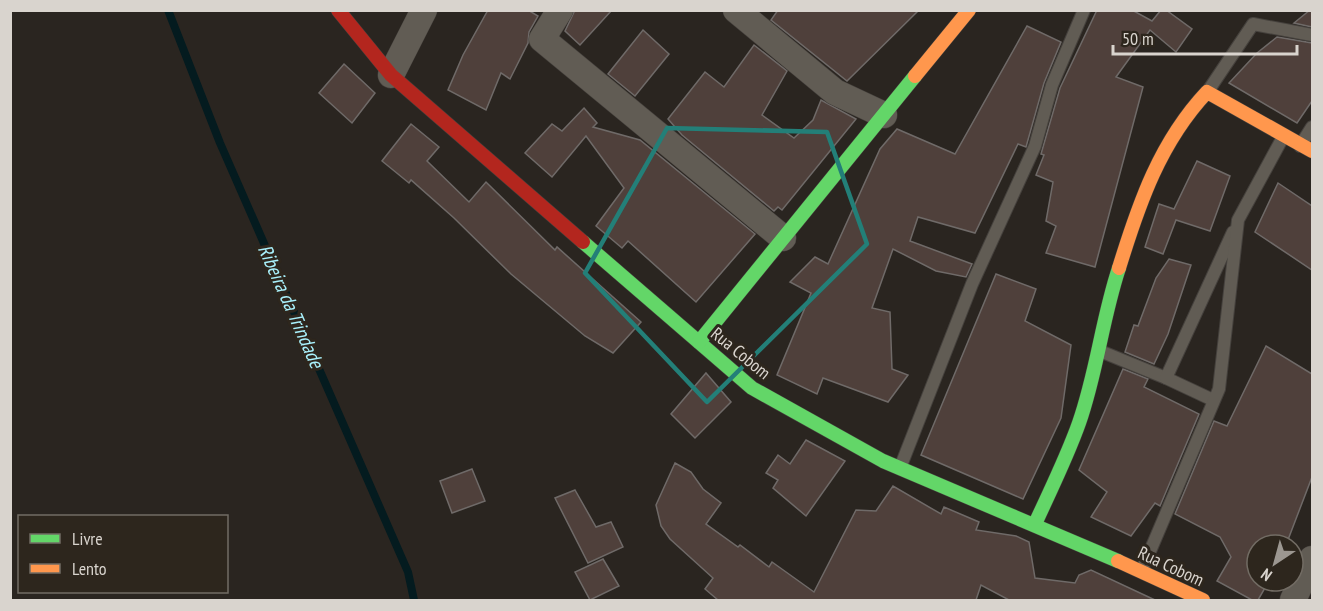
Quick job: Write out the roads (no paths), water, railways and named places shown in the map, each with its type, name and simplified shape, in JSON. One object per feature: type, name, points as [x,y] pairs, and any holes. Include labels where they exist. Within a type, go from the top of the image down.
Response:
[{"type":"street","name":"Rua Cobom","points":[[338,10],[391,75],[752,388],[900,469],[1035,524],[1194,598]]},
{"type":"street","points":[[391,75],[423,10]]},
{"type":"street","points":[[560,10],[542,39],[783,238]]},
{"type":"street","points":[[736,10],[835,92],[884,115]]},
{"type":"street","points":[[699,342],[969,10]]},
{"type":"street","points":[[1035,524],[1079,424],[1100,351],[1106,307],[1143,192],[1171,136],[1188,112],[1207,92],[1306,149]]},
{"type":"street","points":[[1293,600],[1312,560]]},
{"type":"lane","points":[[900,469],[972,284],[1035,146],[1052,85],[1084,10]]},
{"type":"lane","points":[[1207,92],[1253,24],[1312,35]]},
{"type":"lane","points":[[1306,149],[1312,127]]},
{"type":"lane","points":[[1166,378],[1238,220],[1284,137]]},
{"type":"lane","points":[[1141,572],[1219,388],[1238,220]]},
{"type":"lane","points":[[1100,351],[1214,400]]},
{"type":"waterway","name":"Ribeira da Trindade","points":[[168,10],[220,143],[408,572],[414,600]]}]
